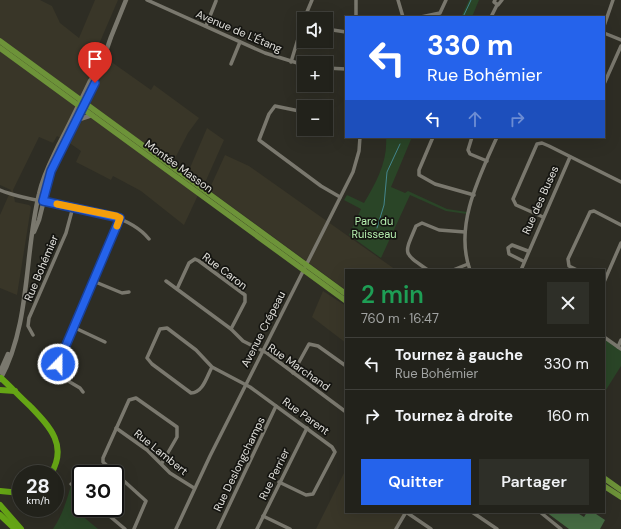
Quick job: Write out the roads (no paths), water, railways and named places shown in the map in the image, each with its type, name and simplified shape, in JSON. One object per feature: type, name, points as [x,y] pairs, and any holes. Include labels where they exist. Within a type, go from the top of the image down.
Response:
[{"type":"highway","points":[[0,376],[45,422],[54,435],[57,454],[54,465]]},
{"type":"highway","points":[[0,390],[15,391]]},
{"type":"highway","points":[[0,491],[12,492]]},
{"type":"highway","points":[[0,505],[21,529]]},
{"type":"highway","points":[[0,515],[15,529]]},
{"type":"main road","name":"Montée Masson","points":[[0,41],[82,104],[305,267],[345,300]]},
{"type":"main road","name":"Montée Masson","points":[[0,48],[82,104],[92,115],[305,267],[345,293]]},
{"type":"main road","points":[[605,479],[621,490]]},
{"type":"main road","points":[[605,487],[621,497]]},
{"type":"street","points":[[33,236],[39,220],[51,171],[77,120],[90,81],[99,70],[126,0]]},
{"type":"street","name":"Avenue de L'Étang","points":[[147,0],[240,42],[297,63]]},
{"type":"street","points":[[307,12],[312,0]]},
{"type":"street","points":[[356,0],[356,16]]},
{"type":"street","points":[[398,0],[403,16]]},
{"type":"street","points":[[426,16],[440,13],[446,0]]},
{"type":"street","points":[[495,0],[494,2],[497,5]]},
{"type":"street","points":[[492,16],[497,5],[500,5],[502,0]]},
{"type":"street","points":[[605,23],[613,0]]},
{"type":"street","points":[[206,26],[216,2]]},
{"type":"street","points":[[333,31],[345,32]]},
{"type":"street","points":[[605,33],[621,40]]},
{"type":"street","points":[[231,64],[240,42]]},
{"type":"street","points":[[291,62],[297,43]]},
{"type":"street","points":[[605,77],[621,46]]},
{"type":"street","points":[[333,68],[345,69]]},
{"type":"street","points":[[0,376],[8,364],[22,308],[37,200],[46,169],[82,104]]},
{"type":"street","points":[[297,111],[275,106],[269,114],[259,140],[321,186],[340,197]]},
{"type":"street","points":[[77,120],[92,115]]},
{"type":"street","name":"Avenue Crépeau","points":[[176,529],[194,488],[245,384],[356,166],[360,148],[360,138]]},
{"type":"street","points":[[433,138],[419,170],[419,175],[435,184],[474,195]]},
{"type":"street","points":[[472,138],[468,150],[470,154],[487,161]]},
{"type":"street","points":[[470,269],[465,232],[474,195],[497,138]]},
{"type":"street","points":[[543,217],[516,205],[513,199],[537,144],[542,143],[621,182]]},
{"type":"street","name":"Rue des Buses","points":[[521,269],[523,261],[570,157]]},
{"type":"street","points":[[0,190],[18,196],[120,218],[132,224],[149,239]]},
{"type":"street","name":"Rue Bohémier","points":[[33,335],[28,326],[29,318],[66,233],[73,208]]},
{"type":"street","points":[[575,269],[569,266],[568,259],[590,212],[594,212],[621,225]]},
{"type":"street","points":[[83,392],[80,388],[58,375],[56,372],[73,327],[120,218]]},
{"type":"street","points":[[427,269],[408,256],[406,249],[416,226],[422,223],[438,230],[465,232]]},
{"type":"street","points":[[605,280],[621,243]]},
{"type":"street","name":"Rue des Buses","points":[[523,261],[509,254],[508,248],[512,245],[528,251]]},
{"type":"street","name":"Rue Caron","points":[[177,289],[189,263],[195,259],[245,295],[245,302],[231,329]]},
{"type":"street","points":[[456,269],[468,264]]},
{"type":"street","points":[[93,281],[122,294],[128,292]]},
{"type":"street","name":"Rue Marchand","points":[[166,281],[231,329],[243,341],[262,351],[293,372],[345,411]]},
{"type":"street","points":[[73,327],[105,342]]},
{"type":"street","name":"Rue Parent","points":[[212,367],[200,390],[196,393],[191,393],[152,364],[147,358],[160,329],[166,328],[196,350],[212,367],[245,384],[307,428],[332,447],[335,452],[313,494],[306,495],[279,482]]},
{"type":"street","points":[[605,338],[619,348],[621,340]]},
{"type":"street","points":[[293,372],[309,344],[318,346],[345,365]]},
{"type":"street","points":[[134,529],[146,501],[103,462],[103,458],[129,400],[133,398],[136,398],[177,427],[177,437],[162,463]]},
{"type":"street","name":"Rue Deslongchamps","points":[[218,529],[248,461],[276,406]]},
{"type":"street","name":"Rue Lambert","points":[[116,428],[162,463],[176,478],[194,488]]},
{"type":"street","name":"Rue Perrier","points":[[257,529],[307,428]]},
{"type":"street","points":[[396,529],[405,513]]},
{"type":"street","points":[[407,513],[431,529]]},
{"type":"street","points":[[473,513],[495,528]]},
{"type":"street","points":[[541,513],[561,529]]},
{"type":"street","points":[[263,516],[290,529]]},
{"type":"street","points":[[111,517],[125,529]]},
{"type":"waterway","points":[[463,16],[471,0]]},
{"type":"waterway","points":[[377,228],[384,205],[387,172],[400,144]]},
{"type":"park label","name":"Parc du Ruisseau","points":[[374,227]]}]
